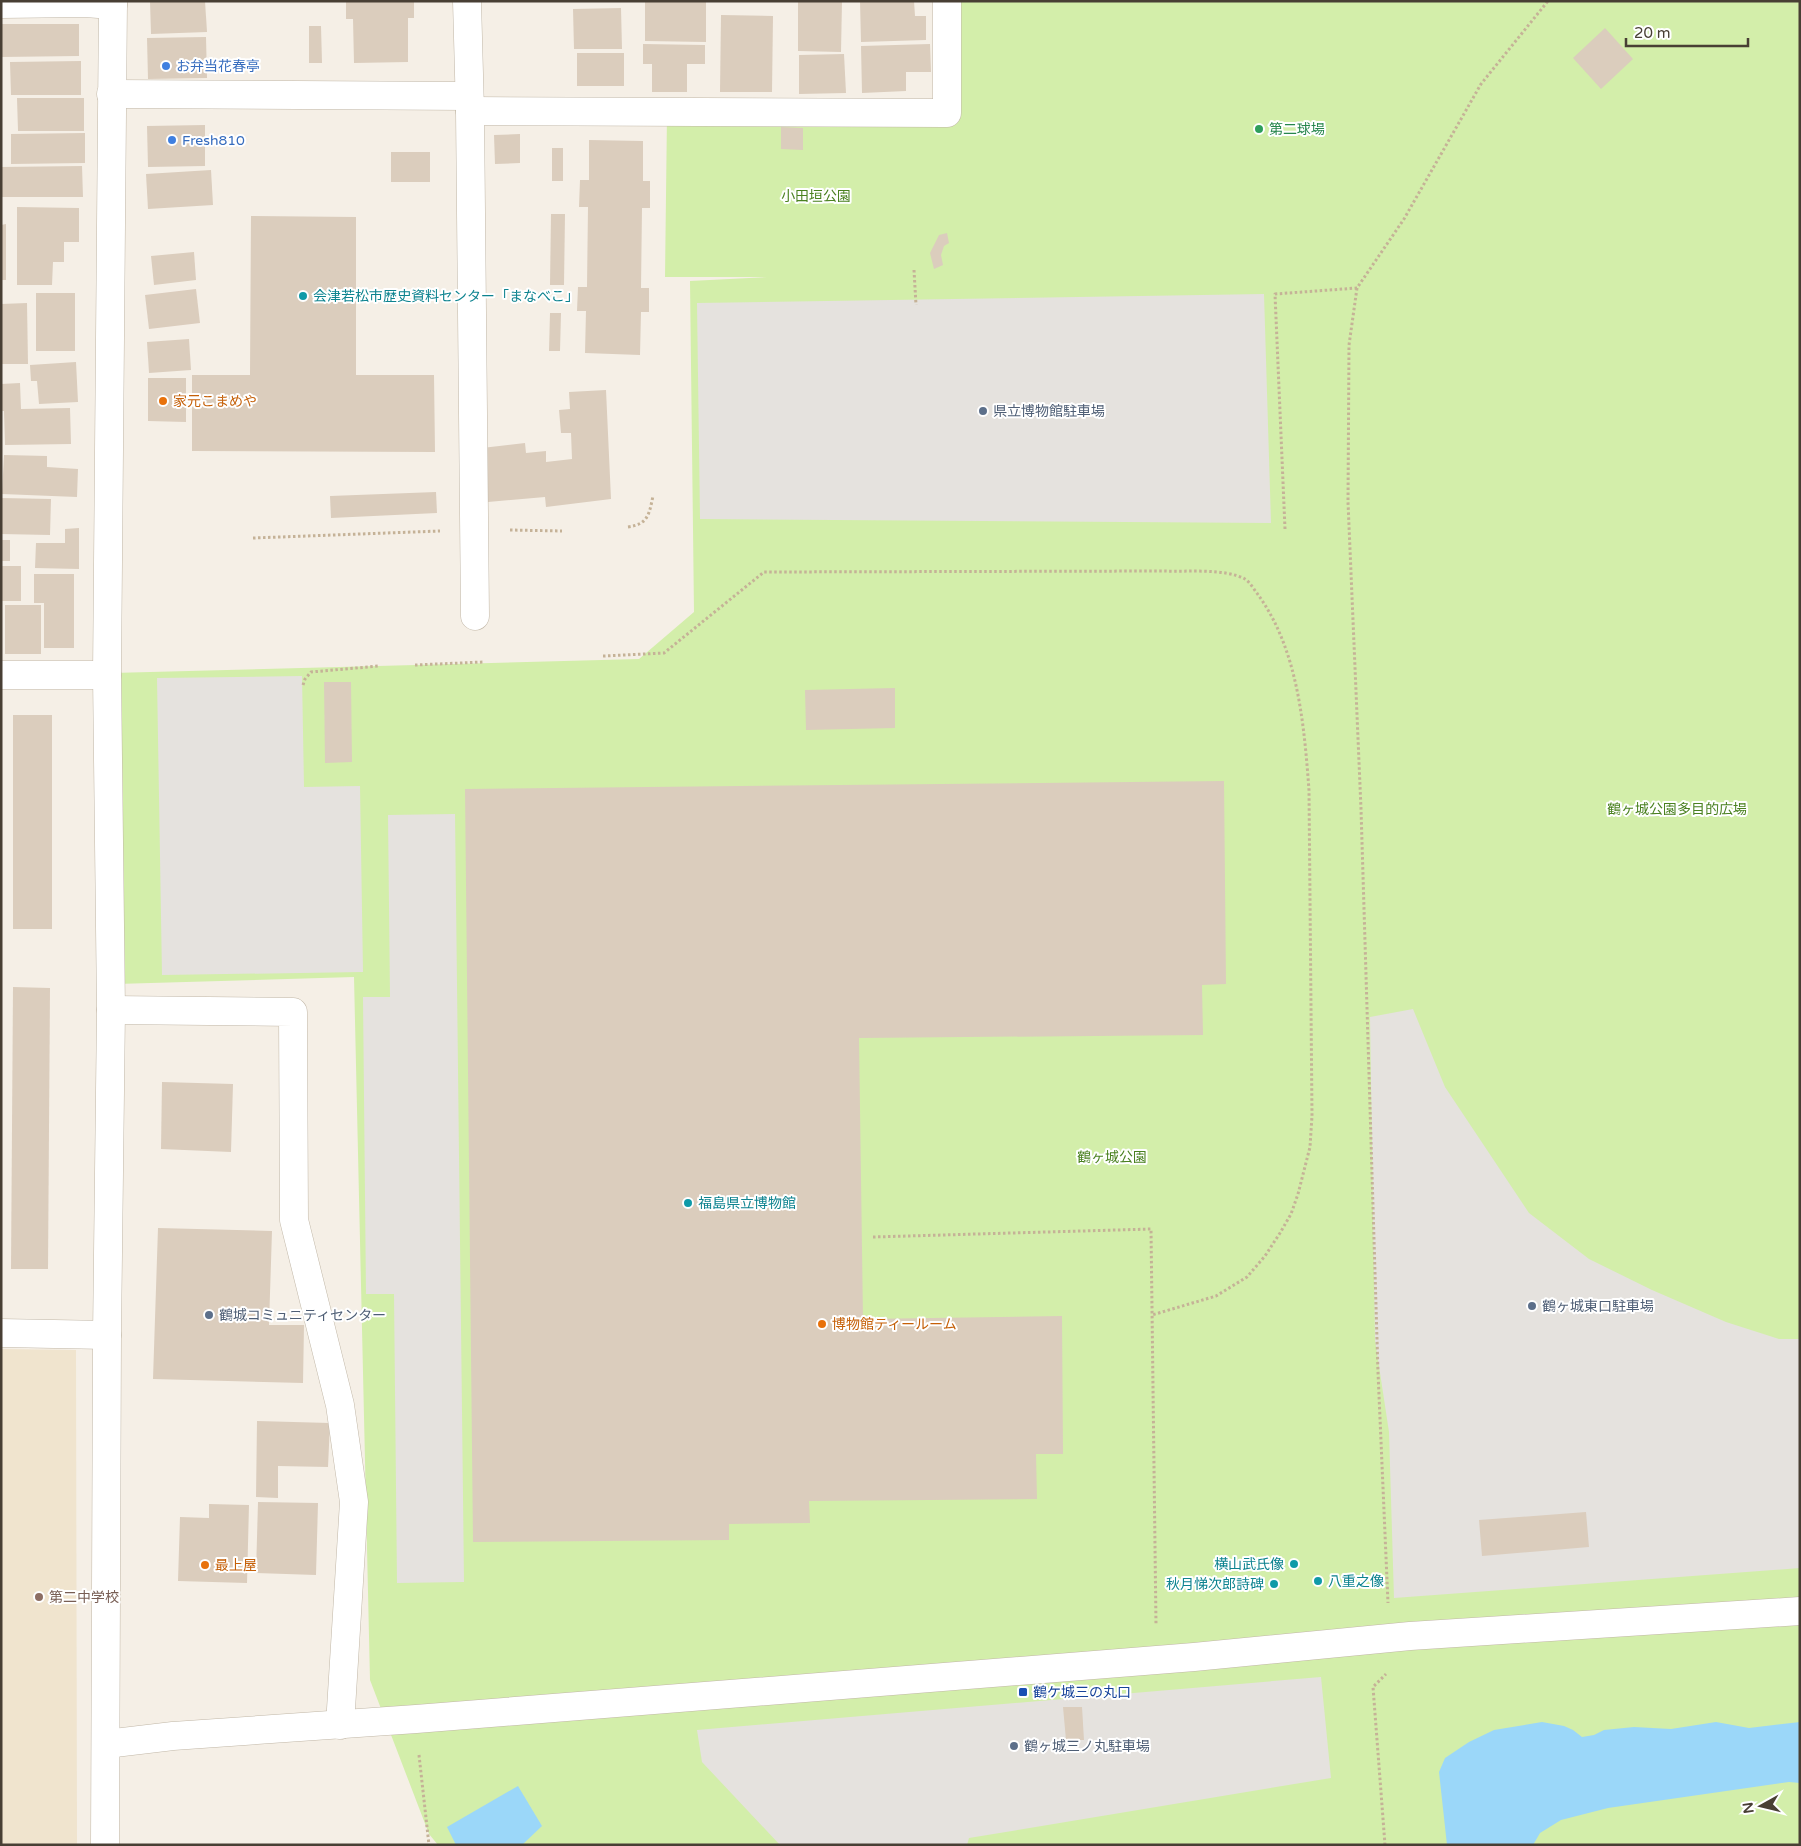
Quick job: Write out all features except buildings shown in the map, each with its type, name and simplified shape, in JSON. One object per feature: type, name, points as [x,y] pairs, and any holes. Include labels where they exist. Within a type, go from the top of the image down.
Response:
[{"type":"street","points":[[467,1],[475,616]]},
{"type":"street","points":[[111,94],[947,113],[947,1]]},
{"type":"street","points":[[1,4],[112,3],[107,676],[111,1010],[107,1335],[106,1845]]},
{"type":"street","points":[[1,675],[107,676]]},
{"type":"street","points":[[111,1010],[293,1012],[294,1220],[340,1405],[354,1502],[340,1725]]},
{"type":"street","points":[[1,1333],[107,1335]]},
{"type":"street","points":[[106,1744],[173,1736],[340,1725],[1157,1660],[1410,1636],[1800,1611]]},
{"type":"path","points":[[1388,1606],[1378,1372],[1361,809],[1348,502],[1349,344],[1357,288],[1404,219],[1481,84],[1548,1]]},
{"type":"path","points":[[914,270],[916,305]]},
{"type":"path","points":[[1285,530],[1275,294],[1357,288]]},
{"type":"path","points":[[628,527],[644,522],[653,496]]},
{"type":"path","points":[[505,530],[562,530]]},
{"type":"path","points":[[253,538],[441,531]]},
{"type":"path","points":[[603,656],[664,653],[764,572],[1166,571],[1227,573],[1246,579],[1267,608],[1285,646],[1296,685],[1306,751],[1309,790],[1312,1072],[1310,1147],[1291,1214],[1270,1248],[1247,1277],[1216,1296],[1152,1315]]},
{"type":"path","points":[[415,665],[483,662]]},
{"type":"path","points":[[304,685],[305,679],[311,672],[379,666]]},
{"type":"path","points":[[873,1237],[1151,1229],[1157,1660]]},
{"type":"path","points":[[1385,1845],[1373,1687],[1387,1674]]},
{"type":"path","points":[[416,1719],[429,1845]]},
{"type":"shaded area","name":"県立博物館駐車場","points":[[1264,294],[1271,523],[700,519],[697,303]]},
{"type":"shaded area","points":[[302,676],[304,787],[360,786],[363,972],[162,975],[157,678]]},
{"type":"shaded area","points":[[455,814],[464,1582],[397,1583],[394,1294],[366,1294],[363,997],[390,997],[388,815]]},
{"type":"shaded area","name":"鶴ヶ城東口駐車場","points":[[1413,1009],[1445,1087],[1529,1213],[1589,1259],[1652,1290],[1726,1322],[1779,1339],[1800,1339],[1800,1568],[1394,1598],[1389,1432],[1375,1340],[1370,1017]]},
{"type":"shaded area","name":"第二中学校","points":[[1,1349],[76,1350],[77,1845],[1,1845]]},
{"type":"shaded area","name":"鶴ヶ城三ノ丸駐車場","points":[[1321,1677],[1331,1778],[969,1838],[967,1845],[780,1845],[702,1762],[697,1730]]},
{"type":"green space","name":"鶴ヶ城公園","points":[[956,1],[1800,1],[1800,1845],[438,1845],[429,1834],[370,1680],[354,977],[116,984],[112,673],[639,659],[694,612],[690,281],[767,277],[665,277],[667,115],[956,115]]},
{"type":"water","points":[[1542,1722],[1564,1726],[1582,1737],[1594,1735],[1604,1730],[1634,1727],[1671,1729],[1716,1722],[1749,1728],[1800,1722],[1800,1783],[1789,1782],[1608,1808],[1561,1820],[1540,1833],[1533,1845],[1447,1845],[1439,1772],[1445,1758],[1469,1742],[1494,1730]]},
{"type":"water","points":[[518,1786],[542,1826],[522,1845],[456,1845],[447,1827]]},
{"type":"place","name":"お弁当花春亭","points":[[166,66]]},
{"type":"place","name":"第二球場","points":[[1259,129]]},
{"type":"place","name":"Fresh810","points":[[172,140]]},
{"type":"place","name":"会津若松市歴史資料センター「まなべこ」","points":[[303,296]]},
{"type":"place","name":"家元こまめや","points":[[163,401]]},
{"type":"place","name":"県立博物館駐車場","points":[[983,411]]},
{"type":"place","name":"福島県立博物館","points":[[688,1203]]},
{"type":"place","name":"鶴ヶ城東口駐車場","points":[[1532,1306]]},
{"type":"place","name":"鶴城コミュニティセンター","points":[[209,1315]]},
{"type":"place","name":"博物館ティールーム","points":[[822,1324]]},
{"type":"place","name":"横山武氏像","points":[[1294,1564]]},
{"type":"place","name":"最上屋","points":[[205,1565]]},
{"type":"place","name":"八重之像","points":[[1318,1581]]},
{"type":"place","name":"秋月悌次郎詩碑","points":[[1274,1584]]},
{"type":"place","name":"第二中学校","points":[[39,1597]]},
{"type":"place","name":"鶴ケ城三の丸口","points":[[1023,1692]]},
{"type":"place","name":"鶴ヶ城三ノ丸駐車場","points":[[1014,1746]]},
{"type":"park label","name":"小田垣公園","points":[[816,196]]},
{"type":"park label","name":"鶴ヶ城公園多目的広場","points":[[1677,809]]}]
